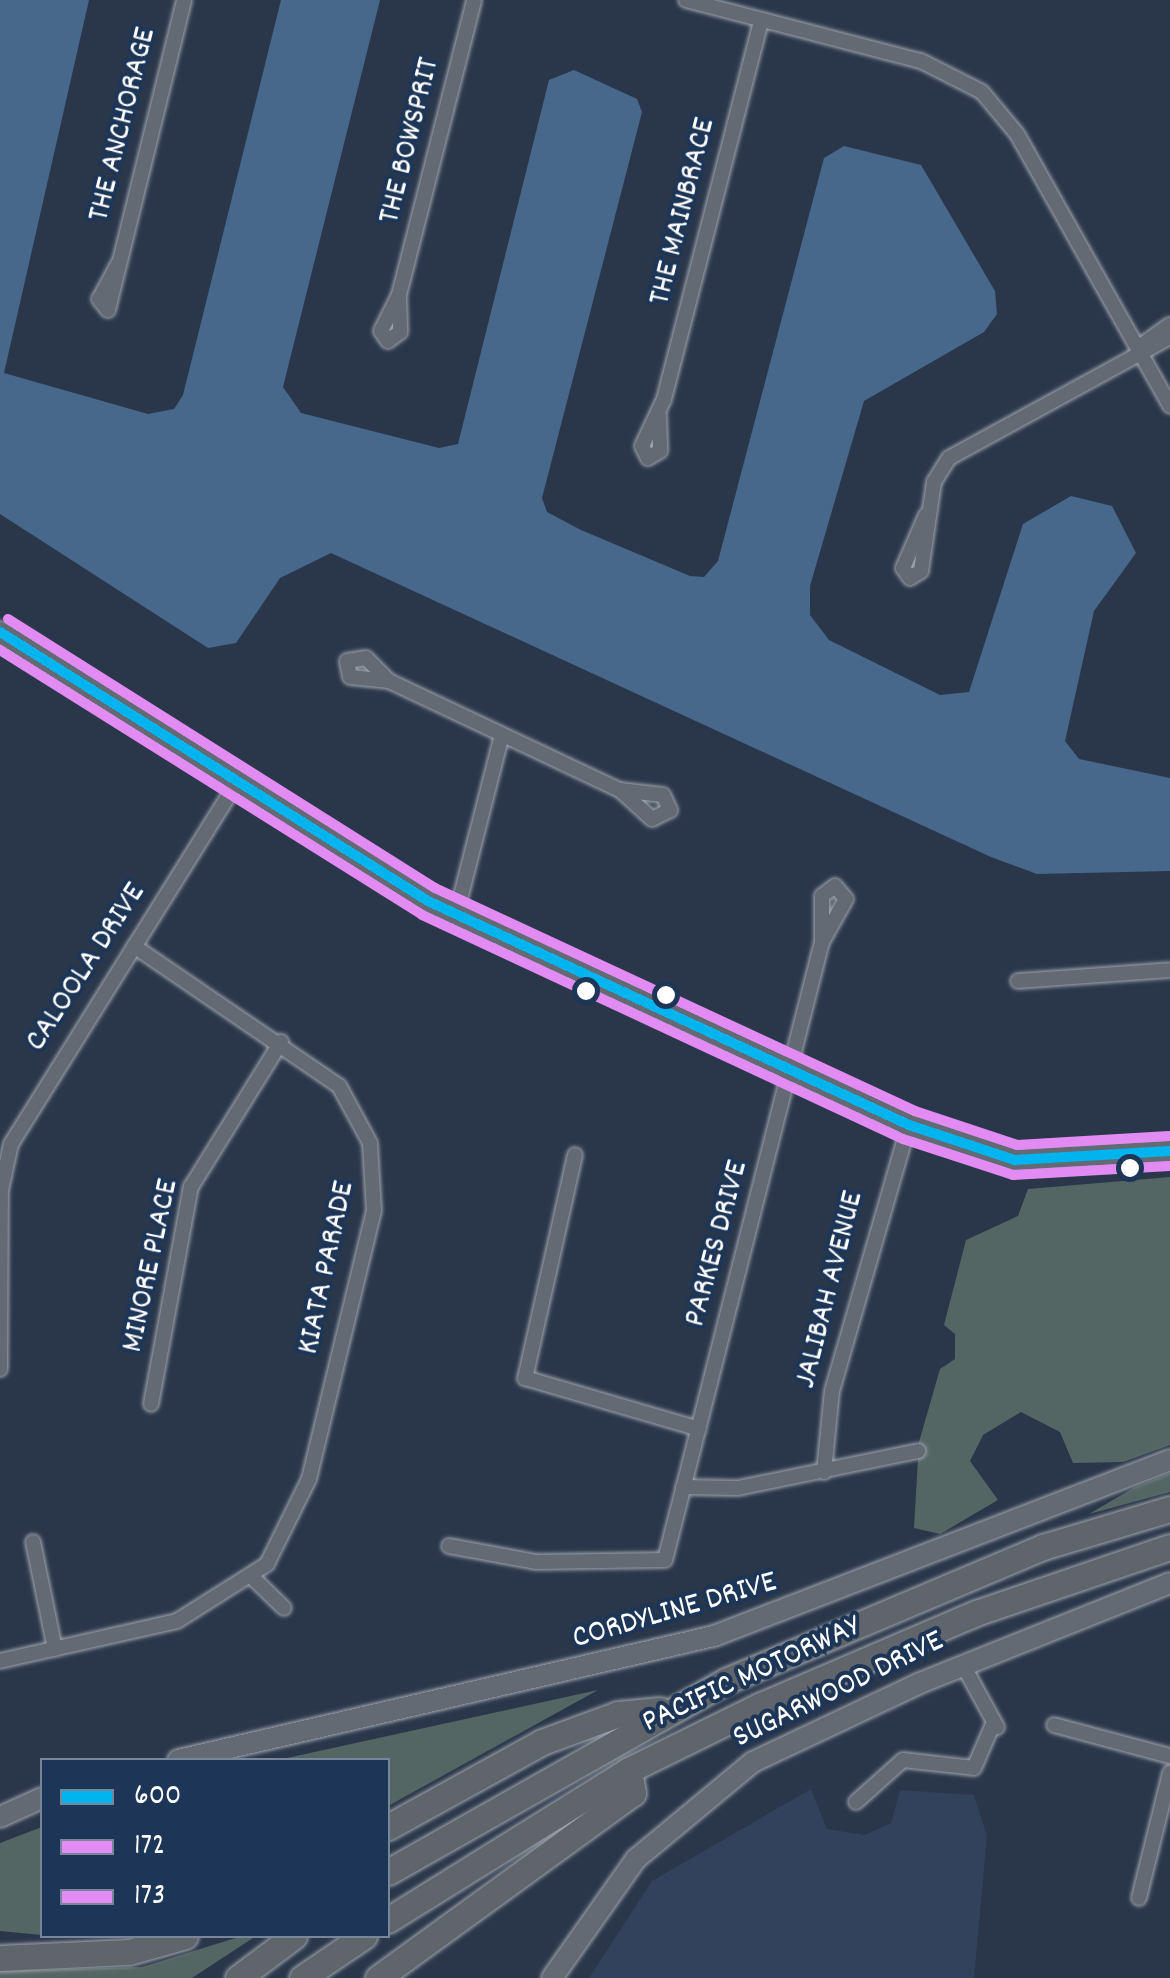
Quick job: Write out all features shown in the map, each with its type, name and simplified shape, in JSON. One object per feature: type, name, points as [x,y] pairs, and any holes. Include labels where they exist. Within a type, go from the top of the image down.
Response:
[{"type":"highway","name":"PACIFIC MOTORWAY","points":[[390,1871],[670,1709],[905,1601],[1170,1509]]},
{"type":"highway","name":"PACIFIC MOTORWAY","points":[[390,1919],[629,1770],[892,1647],[1170,1547]]},
{"type":"highway","points":[[390,1825],[542,1742],[618,1714],[670,1709]]},
{"type":"highway","points":[[378,1978],[632,1792],[629,1770]]},
{"type":"highway","points":[[0,1958],[93,1956],[176,1938]]},
{"type":"highway","points":[[238,1978],[291,1938]]},
{"type":"highway","points":[[302,1978],[361,1938]]},
{"type":"street","name":"THE ANCHORAGE","points":[[118,264],[184,0]]},
{"type":"street","name":"THE BOWSPRIT","points":[[399,296],[474,0]]},
{"type":"street","points":[[686,0],[920,61],[982,92],[1017,134],[1170,406]]},
{"type":"street","name":"THE MAINBRACE","points":[[659,416],[761,22]]},
{"type":"street","points":[[1138,350],[1170,325]]},
{"type":"street","points":[[926,515],[949,458],[1138,350],[1170,337]]},
{"type":"street","points":[[0,632],[237,783],[456,915],[909,1125],[1015,1160],[1170,1152]]},
{"type":"street","points":[[389,681],[620,790]]},
{"type":"street","points":[[456,915],[502,734]]},
{"type":"street","name":"CALOOLA DRIVE","points":[[0,1369],[0,1190],[9,1151],[237,783]]},
{"type":"street","name":"PARKES DRIVE","points":[[449,1546],[536,1562],[665,1560],[822,942]]},
{"type":"street","name":"KIATA PARADE","points":[[0,1662],[177,1620],[253,1578],[301,1505],[377,1192],[370,1143],[350,1101],[281,1042],[134,946]]},
{"type":"street","points":[[1018,982],[1170,970]]},
{"type":"street","name":"MINORE PLACE","points":[[152,1404],[190,1187],[281,1042]]},
{"type":"street","name":"JALIBAH AVENUE","points":[[824,1472],[832,1391],[909,1125]]},
{"type":"street","points":[[575,1155],[525,1378],[698,1429]]},
{"type":"street","points":[[684,1487],[705,1492],[918,1452]]},
{"type":"street","name":"CORDYLINE DRIVE","points":[[187,1758],[714,1636],[1170,1460]]},
{"type":"street","points":[[33,1542],[55,1648]]},
{"type":"street","points":[[253,1578],[284,1608]]},
{"type":"street","name":"SUGARWOOD DRIVE","points":[[552,1978],[636,1860],[687,1810],[753,1762],[963,1665],[1170,1583]]},
{"type":"street","points":[[856,1802],[903,1760],[974,1768],[995,1726],[963,1665]]},
{"type":"street","points":[[1054,1725],[1170,1756]]},
{"type":"street","points":[[1138,1898],[1170,1773]]},
{"type":"street","points":[[0,1817],[40,1799]]},
{"type":"shaded area","points":[[0,0],[89,0],[4,373],[148,414],[174,409],[183,395],[281,0],[380,0],[283,387],[301,413],[439,448],[458,444],[549,80],[574,70],[637,99],[642,112],[542,498],[547,512],[581,530],[690,576],[704,577],[718,561],[824,158],[844,146],[921,165],[995,291],[997,314],[984,332],[864,401],[810,586],[810,615],[829,640],[940,695],[969,692],[1023,524],[1071,496],[1112,506],[1136,553],[1094,611],[1065,741],[1079,759],[1170,778],[1170,871],[1037,874],[991,857],[331,553],[280,578],[236,643],[208,648],[0,514]]},
{"type":"shaded area","points":[[1170,1177],[1170,1445],[1123,1462],[1073,1463],[1060,1432],[1021,1412],[983,1435],[970,1461],[998,1500],[940,1534],[914,1528],[919,1442],[940,1369],[955,1359],[955,1334],[944,1325],[966,1240],[1018,1216],[1028,1189]]},
{"type":"shaded area","points":[[1170,1473],[1170,1492],[1089,1514],[1135,1487]]},
{"type":"shaded area","points":[[598,1690],[390,1805],[390,1758],[287,1758]]},
{"type":"shaded area","points":[[811,1789],[827,1829],[865,1835],[891,1823],[900,1790],[974,1795],[987,1836],[974,1978],[589,1978],[652,1881]]},
{"type":"shaded area","points":[[40,1828],[40,1935],[0,1931],[0,1843]]},
{"type":"shaded area","points":[[236,1938],[253,1938],[192,1978],[0,1978],[0,1971],[142,1967]]},
{"type":"transit line","name":"173","points":[[8,619],[435,888],[915,1111],[1017,1145],[1169,1136]]},
{"type":"transit line","name":"600","points":[[0,632],[428,901],[909,1125],[1015,1160],[1170,1151]]},
{"type":"transit line","name":"172","points":[[0,650],[422,915],[903,1139],[1013,1175],[1170,1166]]}]
